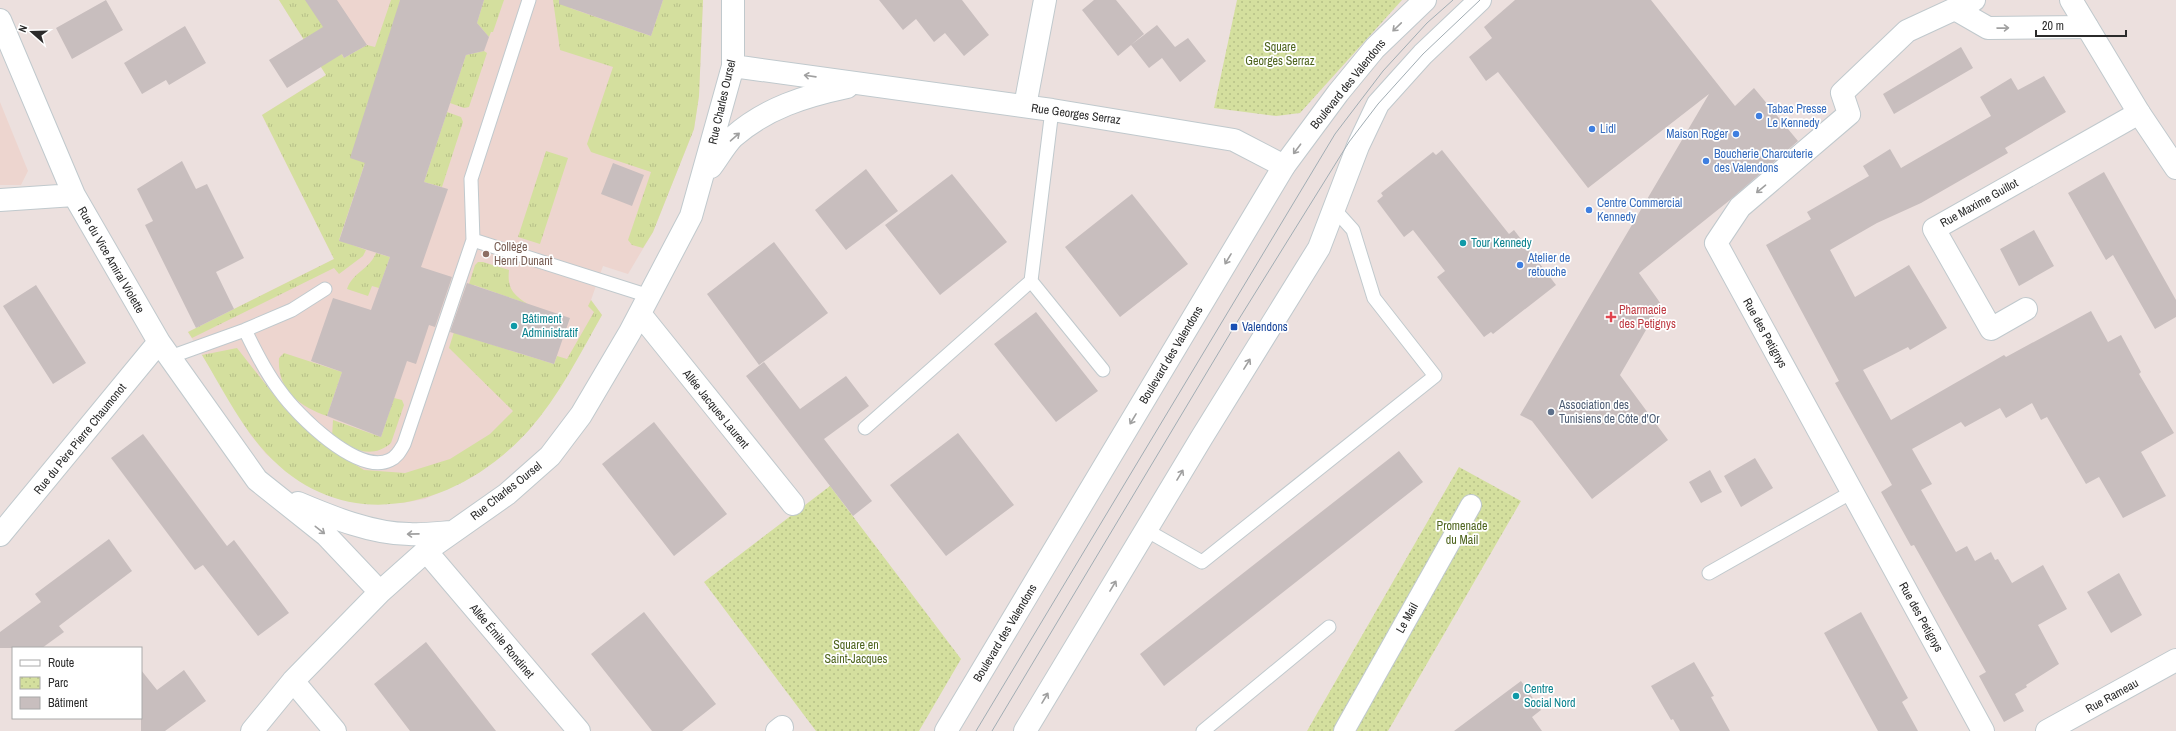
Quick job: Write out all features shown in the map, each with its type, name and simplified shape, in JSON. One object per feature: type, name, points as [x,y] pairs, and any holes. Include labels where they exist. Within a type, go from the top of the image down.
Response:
[{"type":"street","name":"Rue Charles Oursel","points":[[252,731],[293,681],[380,592],[426,551],[506,494],[550,456],[581,415],[644,305],[691,216],[703,179],[733,66],[733,0]]},
{"type":"street","points":[[1025,106],[1045,0]]},
{"type":"street","name":"Boulevard des Valendons","points":[[946,731],[1284,166],[1338,93],[1375,48],[1425,0]]},
{"type":"street","points":[[1025,731],[1319,248],[1358,146],[1378,104],[1423,54],[1480,0]]},
{"type":"street","points":[[2071,0],[2139,113],[2176,168]]},
{"type":"street","name":"Rue des Petignys","points":[[1983,731],[1716,243],[1740,207],[1849,114],[1842,93],[1907,31],[1965,4],[1988,28],[2087,27]]},
{"type":"street","name":"Rue du Vice Amiral Violette","points":[[0,20],[74,195],[165,350],[257,480],[326,535],[380,592]]},
{"type":"street","name":"Rue Georges Serraz","points":[[733,66],[1025,106],[1234,140],[1284,166]]},
{"type":"street","name":"Rue Georges Serraz","points":[[762,117],[788,103],[818,93],[862,84]]},
{"type":"street","name":"Rue Maxime Guillot","points":[[2026,310],[1991,329],[1934,229],[2139,113]]},
{"type":"street","name":"Rue Charles Oursel","points":[[703,179],[732,138],[762,117]]},
{"type":"street","points":[[0,200],[74,195]]},
{"type":"street","name":"Allée Jacques Laurent","points":[[644,305],[793,504]]},
{"type":"street","name":"Rue du Père Pierre Chaumonot","points":[[0,535],[165,350]]},
{"type":"street","name":"Rue du Vice Amiral Violette","points":[[257,480],[285,497],[336,519],[408,534],[452,532]]},
{"type":"street","name":"Le Mail","points":[[1344,731],[1471,504]]},
{"type":"street","name":"Allée Émile Rondinet","points":[[426,551],[579,731]]},
{"type":"street","name":"Rue Rameau","points":[[2047,731],[2176,660]]},
{"type":"street","points":[[293,681],[335,731]]},
{"type":"lane","points":[[245,330],[280,391],[331,443],[362,460],[373,462],[389,461],[397,456],[404,444],[473,240],[471,179],[529,0]]},
{"type":"lane","points":[[865,428],[1031,281],[1052,110]]},
{"type":"lane","points":[[1146,530],[1202,562],[1435,376],[1374,298],[1353,230],[1334,210]]},
{"type":"lane","points":[[473,240],[644,305]]},
{"type":"lane","points":[[1031,281],[1103,370]]},
{"type":"lane","points":[[165,350],[245,330],[292,310],[325,288]]},
{"type":"lane","points":[[1709,573],[1852,492]]},
{"type":"lane","points":[[1203,731],[1329,627]]},
{"type":"shaded area","name":"Collège Henri Dunant","points":[[279,0],[703,0],[699,96],[694,129],[653,232],[628,274],[603,266],[591,300],[602,315],[558,390],[530,429],[503,455],[474,476],[425,499],[402,503],[364,503],[327,494],[295,478],[266,454],[250,434],[188,332],[334,259],[262,115],[326,75]]},
{"type":"shaded area","points":[[0,102],[28,171],[21,185],[0,185]]},
{"type":"green space","points":[[279,0],[319,0],[310,6],[344,58],[367,45],[375,47],[391,0],[400,0],[365,163],[339,240],[366,250],[363,256],[339,274],[334,268],[192,338],[188,332],[334,259],[262,115],[326,75]]},
{"type":"green space","points":[[484,0],[504,0],[493,32],[491,32],[489,37],[477,23]]},
{"type":"green space","points":[[553,0],[573,0],[570,8],[651,36],[663,0],[703,0],[699,96],[694,129],[653,232],[643,248],[632,245],[628,240],[651,172],[591,152],[587,144],[613,67],[560,50]]},
{"type":"green space","name":"Square Georges Serraz","points":[[1237,0],[1402,0],[1300,113],[1276,116],[1214,108]]},
{"type":"green space","points":[[484,51],[487,53],[469,107],[464,108],[450,103],[466,55]]},
{"type":"green space","points":[[447,112],[461,117],[463,122],[442,187],[424,182]]},
{"type":"green space","points":[[546,151],[568,158],[540,244],[518,237]]},
{"type":"green space","points":[[376,253],[390,257],[379,288],[372,286],[368,296],[347,289],[353,279],[373,259]]},
{"type":"green space","points":[[478,262],[483,262],[509,270],[509,282],[512,290],[518,297],[528,304],[474,285],[458,334],[554,364],[557,356],[567,359],[594,312],[588,306],[591,300],[602,315],[559,389],[540,417],[529,430],[501,457],[469,479],[436,494],[401,503],[365,504],[331,497],[297,480],[266,453],[248,431],[202,355],[237,348],[285,409],[333,451],[364,470],[405,473],[450,459],[490,434],[513,411],[449,348],[475,265]]},
{"type":"green space","points":[[284,353],[342,372],[327,416],[299,402],[286,388],[279,369],[279,358]]},
{"type":"green space","points":[[394,398],[402,400],[404,405],[391,443],[384,448],[369,452],[362,451],[354,449],[332,437],[333,420],[381,437]]},
{"type":"green space","name":"Promenade du Mail","points":[[1459,467],[1521,501],[1388,731],[1307,731]]},
{"type":"green space","name":"Square en Saint-Jacques","points":[[830,486],[961,659],[919,731],[816,731],[704,582]]},
{"type":"building","points":[[106,0],[123,30],[72,59],[56,28]]},
{"type":"building","points":[[305,0],[337,0],[367,45],[344,58],[342,54],[287,88],[269,60],[323,27]]},
{"type":"building","points":[[400,0],[484,0],[477,23],[489,37],[484,51],[466,55],[424,182],[448,189],[421,267],[452,277],[435,327],[429,325],[416,364],[407,361],[381,437],[327,416],[342,372],[311,361],[333,298],[371,310],[390,257],[339,241],[365,163],[350,158]]},
{"type":"building","points":[[559,0],[663,0],[651,36],[559,4]]},
{"type":"building","points":[[879,0],[962,0],[989,35],[964,56],[945,33],[934,42],[916,19],[903,30]]},
{"type":"building","points":[[1094,0],[1116,0],[1144,34],[1118,56],[1082,10]]},
{"type":"building","points":[[1515,0],[1651,0],[1735,106],[1754,88],[1798,141],[1730,200],[1639,273],[1661,304],[1620,375],[1668,440],[1592,499],[1532,421],[1520,415],[1709,94],[1588,188],[1498,72],[1486,81],[1469,57],[1492,38],[1484,27]]},
{"type":"building","points":[[1157,25],[1175,47],[1188,38],[1206,61],[1180,82],[1162,58],[1149,68],[1131,45]]},
{"type":"building","points":[[185,26],[206,63],[169,85],[166,80],[142,94],[124,63]]},
{"type":"building","points":[[1961,47],[1973,68],[1894,114],[1883,94]]},
{"type":"building","points":[[2044,76],[2066,112],[2005,148],[2008,153],[1921,203],[1877,223],[1830,250],[1855,297],[1909,265],[1947,328],[1910,350],[1908,347],[1863,370],[1891,420],[2004,355],[2006,357],[2091,311],[2108,342],[2121,335],[2141,372],[2139,374],[2174,433],[2141,452],[2166,496],[2123,518],[2099,477],[2086,484],[2047,417],[2041,420],[2032,403],[2006,418],[2000,408],[1965,427],[1961,422],[1912,449],[1932,484],[1921,490],[1956,552],[1967,546],[1975,561],[1991,552],[1995,560],[1998,559],[2012,583],[2043,565],[2067,609],[2038,625],[2059,664],[2026,685],[2027,687],[2015,694],[2024,711],[2004,722],[1979,676],[1986,672],[1914,545],[1911,546],[1881,492],[1892,485],[1835,383],[1839,381],[1766,245],[1811,219],[1807,212],[1869,176],[1863,166],[1890,149],[1901,168],[1991,116],[1980,97],[2011,78],[2018,90]]},
{"type":"building","name":"Tour Kennedy","points":[[1442,150],[1509,234],[1514,230],[1556,285],[1493,334],[1491,332],[1484,337],[1437,277],[1445,271],[1413,230],[1404,237],[1377,201],[1383,196],[1381,193],[1433,152],[1436,155]]},
{"type":"building","points":[[182,161],[196,189],[207,184],[244,258],[216,272],[234,309],[196,328],[145,225],[153,221],[137,189]]},
{"type":"building","points":[[613,163],[644,175],[632,206],[601,194]]},
{"type":"building","points":[[866,169],[898,211],[846,250],[815,210]]},
{"type":"building","points":[[2104,172],[2176,300],[2176,317],[2155,329],[2113,255],[2106,260],[2068,193]]},
{"type":"building","points":[[952,174],[1007,242],[940,295],[885,225]]},
{"type":"building","points":[[1132,194],[1188,264],[1120,317],[1065,247]]},
{"type":"building","points":[[2034,230],[2054,266],[2019,286],[2000,249]]},
{"type":"building","points":[[774,242],[828,313],[759,365],[707,294]]},
{"type":"building","name":"Bâtiment Administratif","points":[[467,283],[570,318],[554,364],[450,332]]},
{"type":"building","points":[[36,285],[86,363],[53,384],[3,306]]},
{"type":"building","points":[[1036,312],[1098,391],[1056,422],[994,344]]},
{"type":"building","points":[[764,362],[800,409],[846,376],[869,406],[824,439],[872,501],[853,516],[746,376]]},
{"type":"building","points":[[654,422],[727,514],[674,556],[602,464]]},
{"type":"building","points":[[958,433],[1014,505],[946,556],[890,485]]},
{"type":"building","points":[[143,434],[227,546],[234,540],[289,613],[258,636],[203,565],[195,570],[111,458]]},
{"type":"building","points":[[1399,451],[1423,482],[1164,686],[1140,654]]},
{"type":"building","points":[[1755,458],[1773,488],[1741,507],[1724,476]]},
{"type":"building","points":[[1710,470],[1722,492],[1701,503],[1689,482]]},
{"type":"building","points":[[109,539],[132,571],[59,626],[64,632],[43,647],[0,648],[0,632],[41,602],[35,594]]},
{"type":"building","points":[[2119,573],[2142,615],[2111,633],[2087,592]]},
{"type":"building","points":[[644,612],[716,704],[682,731],[652,731],[591,654]]},
{"type":"building","points":[[1861,612],[1908,698],[1902,702],[1918,731],[1878,731],[1824,633]]},
{"type":"building","points":[[426,642],[496,731],[410,731],[374,684]]},
{"type":"building","points":[[1694,662],[1714,696],[1711,697],[1730,731],[1680,731],[1673,719],[1671,720],[1651,686]]},
{"type":"building","points":[[184,670],[206,701],[165,731],[141,731],[142,671],[157,690]]},
{"type":"building","name":"Centre Social Nord","points":[[1521,681],[1541,710],[1532,717],[1542,731],[1454,731]]},
{"type":"tram line","points":[[976,731],[1335,134],[1383,71],[1427,23],[1453,0]]},
{"type":"tram line","points":[[992,731],[1234,327],[1349,142],[1378,104],[1423,54],[1480,0]]},
{"type":"place","name":"Tabac Presse Le Kennedy","points":[[1759,116]]},
{"type":"place","name":"Lidl","points":[[1592,129]]},
{"type":"place","name":"Maison Roger","points":[[1736,134]]},
{"type":"place","name":"Boucherie Charcuterie des Valendons","points":[[1706,161]]},
{"type":"place","name":"Centre Commercial Kennedy","points":[[1589,210]]},
{"type":"place","name":"Tour Kennedy","points":[[1463,243]]},
{"type":"place","name":"Collège Henri Dunant","points":[[486,254]]},
{"type":"place","name":"Atelier de retouche","points":[[1520,265]]},
{"type":"place","name":"Pharmacie des Petignys","points":[[1611,317]]},
{"type":"place","name":"Bâtiment Administratif","points":[[514,326]]},
{"type":"place","name":"Valendons","points":[[1234,327]]},
{"type":"place","name":"Association des Tunisiens de Côte d'Or","points":[[1551,412]]},
{"type":"place","name":"Centre Social Nord","points":[[1516,696]]}]
